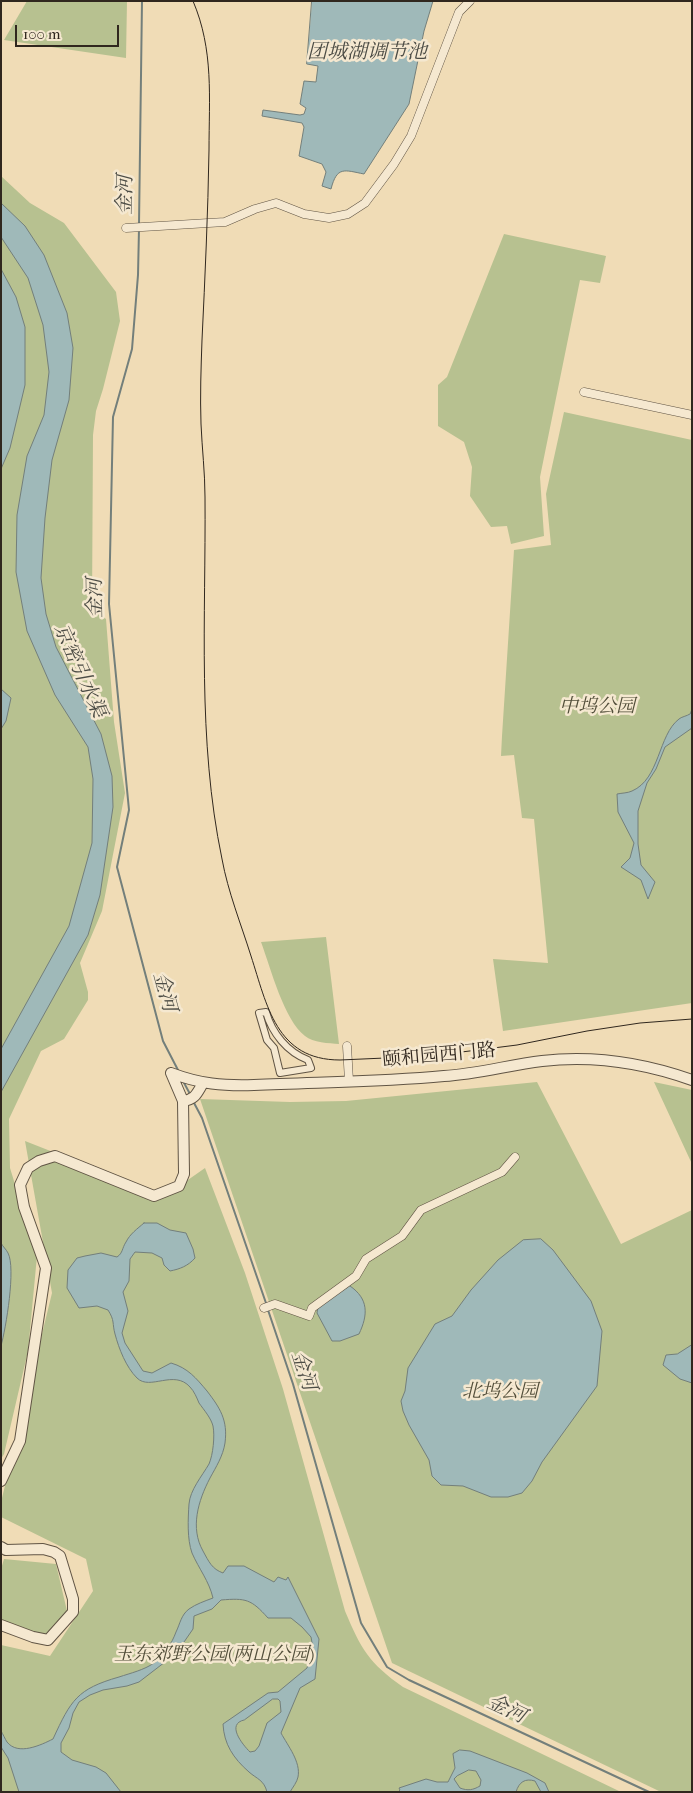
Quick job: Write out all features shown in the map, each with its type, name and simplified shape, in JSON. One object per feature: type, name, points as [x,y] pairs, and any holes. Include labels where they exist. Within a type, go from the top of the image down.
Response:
[{"type":"street","points":[[129,228],[225,222],[255,209],[276,203],[304,214],[329,218],[348,214],[365,203],[394,164],[411,136],[460,12],[470,1]]},
{"type":"street","points":[[584,392],[692,415]]},
{"type":"street","points":[[266,1012],[270,1024],[281,1041],[294,1053],[308,1060],[311,1068],[280,1073],[274,1048],[267,1040],[259,1013],[266,1012]]},
{"type":"street","points":[[347,1046],[349,1081]]},
{"type":"street","name":"颐和园西门路","points":[[189,1100],[171,1073],[203,1083],[232,1086],[467,1074],[541,1061],[591,1059],[632,1064],[692,1080]]},
{"type":"street","points":[[1,1481],[20,1440],[46,1268],[24,1207],[20,1185],[28,1168],[39,1161],[55,1156],[154,1196],[179,1186],[184,1174],[189,1100],[203,1083]]},
{"type":"street","points":[[266,1307],[275,1304],[309,1316],[312,1308],[356,1276],[366,1259],[402,1236],[421,1210],[502,1172],[515,1157]]},
{"type":"street","points":[[1,1547],[6,1550],[43,1549],[60,1556],[73,1599],[73,1612],[48,1640],[32,1637],[1,1625]]},
{"type":"green space","points":[[27,1],[127,1],[126,58],[4,40]]},
{"type":"green space","points":[[1,176],[30,203],[64,223],[116,292],[120,321],[96,411],[93,435],[92,608],[106,619],[114,722],[125,793],[102,911],[80,963],[88,992],[88,1000],[64,1039],[41,1051],[9,1119],[10,1168],[37,1256],[28,1351],[4,1454],[1,1459]]},
{"type":"green space","points":[[504,234],[606,256],[600,283],[580,280],[540,477],[544,536],[511,544],[507,526],[491,527],[470,496],[472,467],[464,442],[438,426],[438,385],[447,377]]},
{"type":"green space","name":"中坞公园","points":[[564,412],[692,440],[692,1003],[503,1031],[493,959],[548,963],[534,819],[522,818],[514,755],[501,756],[514,550],[551,545],[546,494]]},
{"type":"green space","points":[[326,937],[339,1044],[312,1040],[297,1028],[284,1006],[261,942]]},
{"type":"green space","name":"北坞公园","points":[[537,1082],[621,1244],[692,1210],[692,1792],[661,1792],[392,1663],[200,1099],[290,1102],[346,1101]]},
{"type":"green space","points":[[654,1082],[692,1090],[692,1164]]},
{"type":"green space","name":"玉东郊野公园(两山公园)","points":[[25,1141],[165,1196],[205,1168],[245,1273],[283,1389],[345,1611],[356,1636],[367,1654],[382,1670],[403,1687],[621,1792],[1,1792],[1,1645],[50,1656],[93,1591],[86,1559],[1,1517],[1,1502],[52,1293]]},
{"type":"green space","points":[[4,1559],[56,1564],[67,1611],[46,1635],[1,1622],[1,1569]]},
{"type":"water","name":"团城湖调节池","points":[[312,1],[433,1],[424,31],[409,104],[364,174],[342,171],[336,176],[331,189],[322,186],[326,172],[322,164],[299,156],[304,127],[302,123],[262,116],[263,110],[304,114],[306,108],[300,104],[304,81],[316,82],[318,66],[307,64]]},
{"type":"water","points":[[1,203],[25,226],[44,255],[67,313],[73,348],[69,400],[52,460],[45,518],[41,578],[46,614],[56,647],[101,734],[112,776],[113,807],[100,895],[88,935],[1,1092],[1,1049],[69,926],[92,843],[93,779],[88,747],[55,695],[27,631],[16,572],[17,515],[27,456],[44,415],[49,372],[43,325],[28,278],[1,237]]},
{"type":"water","points":[[1,269],[16,297],[25,327],[25,385],[10,448],[1,469]]},
{"type":"water","points":[[1,689],[11,698],[6,721],[1,729]]},
{"type":"water","points":[[692,709],[692,728],[665,747],[656,769],[647,783],[638,811],[638,844],[641,865],[655,882],[648,899],[641,880],[621,867],[630,858],[634,843],[618,812],[617,794],[630,792],[641,785],[654,767],[672,726],[680,718],[690,714]]},
{"type":"water","points":[[144,1223],[157,1223],[170,1230],[186,1233],[195,1258],[184,1267],[170,1271],[164,1265],[162,1258],[152,1253],[135,1252],[130,1259],[129,1281],[123,1292],[128,1311],[122,1333],[125,1343],[143,1371],[152,1373],[171,1363],[187,1371],[216,1403],[224,1421],[226,1435],[224,1448],[202,1496],[197,1514],[196,1524],[199,1542],[211,1565],[223,1573],[228,1566],[244,1566],[274,1582],[278,1577],[286,1580],[288,1577],[319,1639],[315,1679],[300,1688],[281,1733],[298,1766],[297,1779],[290,1792],[267,1792],[262,1782],[243,1767],[230,1750],[225,1738],[223,1724],[268,1693],[278,1692],[307,1668],[313,1648],[311,1637],[291,1618],[268,1618],[252,1603],[237,1599],[221,1600],[212,1609],[194,1616],[193,1629],[184,1642],[175,1650],[174,1655],[139,1682],[103,1690],[79,1702],[61,1743],[61,1752],[72,1760],[96,1767],[106,1773],[121,1792],[19,1792],[8,1758],[1,1747],[1,1731],[7,1742],[12,1746],[23,1749],[53,1739],[65,1715],[77,1698],[94,1686],[154,1663],[170,1645],[186,1611],[213,1598],[192,1553],[188,1529],[190,1499],[212,1456],[214,1435],[211,1420],[199,1403],[193,1390],[184,1382],[170,1380],[149,1382],[137,1378],[129,1369],[121,1352],[108,1310],[97,1306],[79,1308],[67,1288],[68,1270],[77,1258],[101,1253],[117,1257],[130,1237]],"holes":[[[273,1699],[278,1699],[281,1712],[267,1723],[259,1746],[255,1751],[250,1752],[237,1735],[236,1726]]]},
{"type":"water","points":[[541,1239],[553,1250],[591,1301],[602,1331],[597,1386],[522,1493],[508,1497],[491,1497],[463,1486],[441,1485],[432,1476],[429,1460],[403,1411],[401,1401],[405,1391],[408,1368],[435,1324],[452,1316],[471,1290],[498,1260],[523,1240]]},
{"type":"water","points":[[1,1243],[8,1253],[10,1261],[11,1284],[8,1313],[1,1346]]},
{"type":"water","points":[[350,1286],[361,1296],[364,1302],[365,1314],[362,1327],[359,1334],[340,1341],[332,1341],[317,1313],[318,1307]]},
{"type":"water","points":[[692,1345],[692,1383],[680,1379],[663,1365],[666,1355],[677,1354]]},
{"type":"water","points":[[460,1750],[470,1751],[527,1773],[545,1783],[549,1792],[541,1792],[535,1781],[528,1780],[521,1783],[516,1792],[398,1792],[399,1788],[426,1779],[448,1782],[455,1768],[453,1754]],"holes":[[[469,1770],[476,1771],[481,1780],[480,1786],[475,1788],[468,1790],[460,1788],[454,1779]]]},
{"type":"waterway","name":"金河","points":[[139,224],[142,1]]},
{"type":"waterway","name":"金河","points":[[139,229],[138,275],[132,349],[113,417],[109,604],[129,810],[117,867],[163,1041],[179,1072]]},
{"type":"waterway","name":"金河","points":[[183,1081],[190,1094]]},
{"type":"waterway","name":"金河","points":[[193,1101],[202,1118],[267,1306]]},
{"type":"waterway","name":"金河","points":[[268,1310],[293,1384],[361,1623],[387,1667],[409,1680],[649,1792]]},
{"type":"tram line","points":[[193,1],[200,19],[209,74],[208,197],[201,403],[205,479],[204,678],[209,769],[214,814],[228,884],[269,1010],[288,1040],[301,1051],[318,1058],[340,1060],[430,1056],[517,1045],[640,1023],[692,1019]]},
{"type":"water label","name":"京密引水渠","points":[[79,671]]}]
